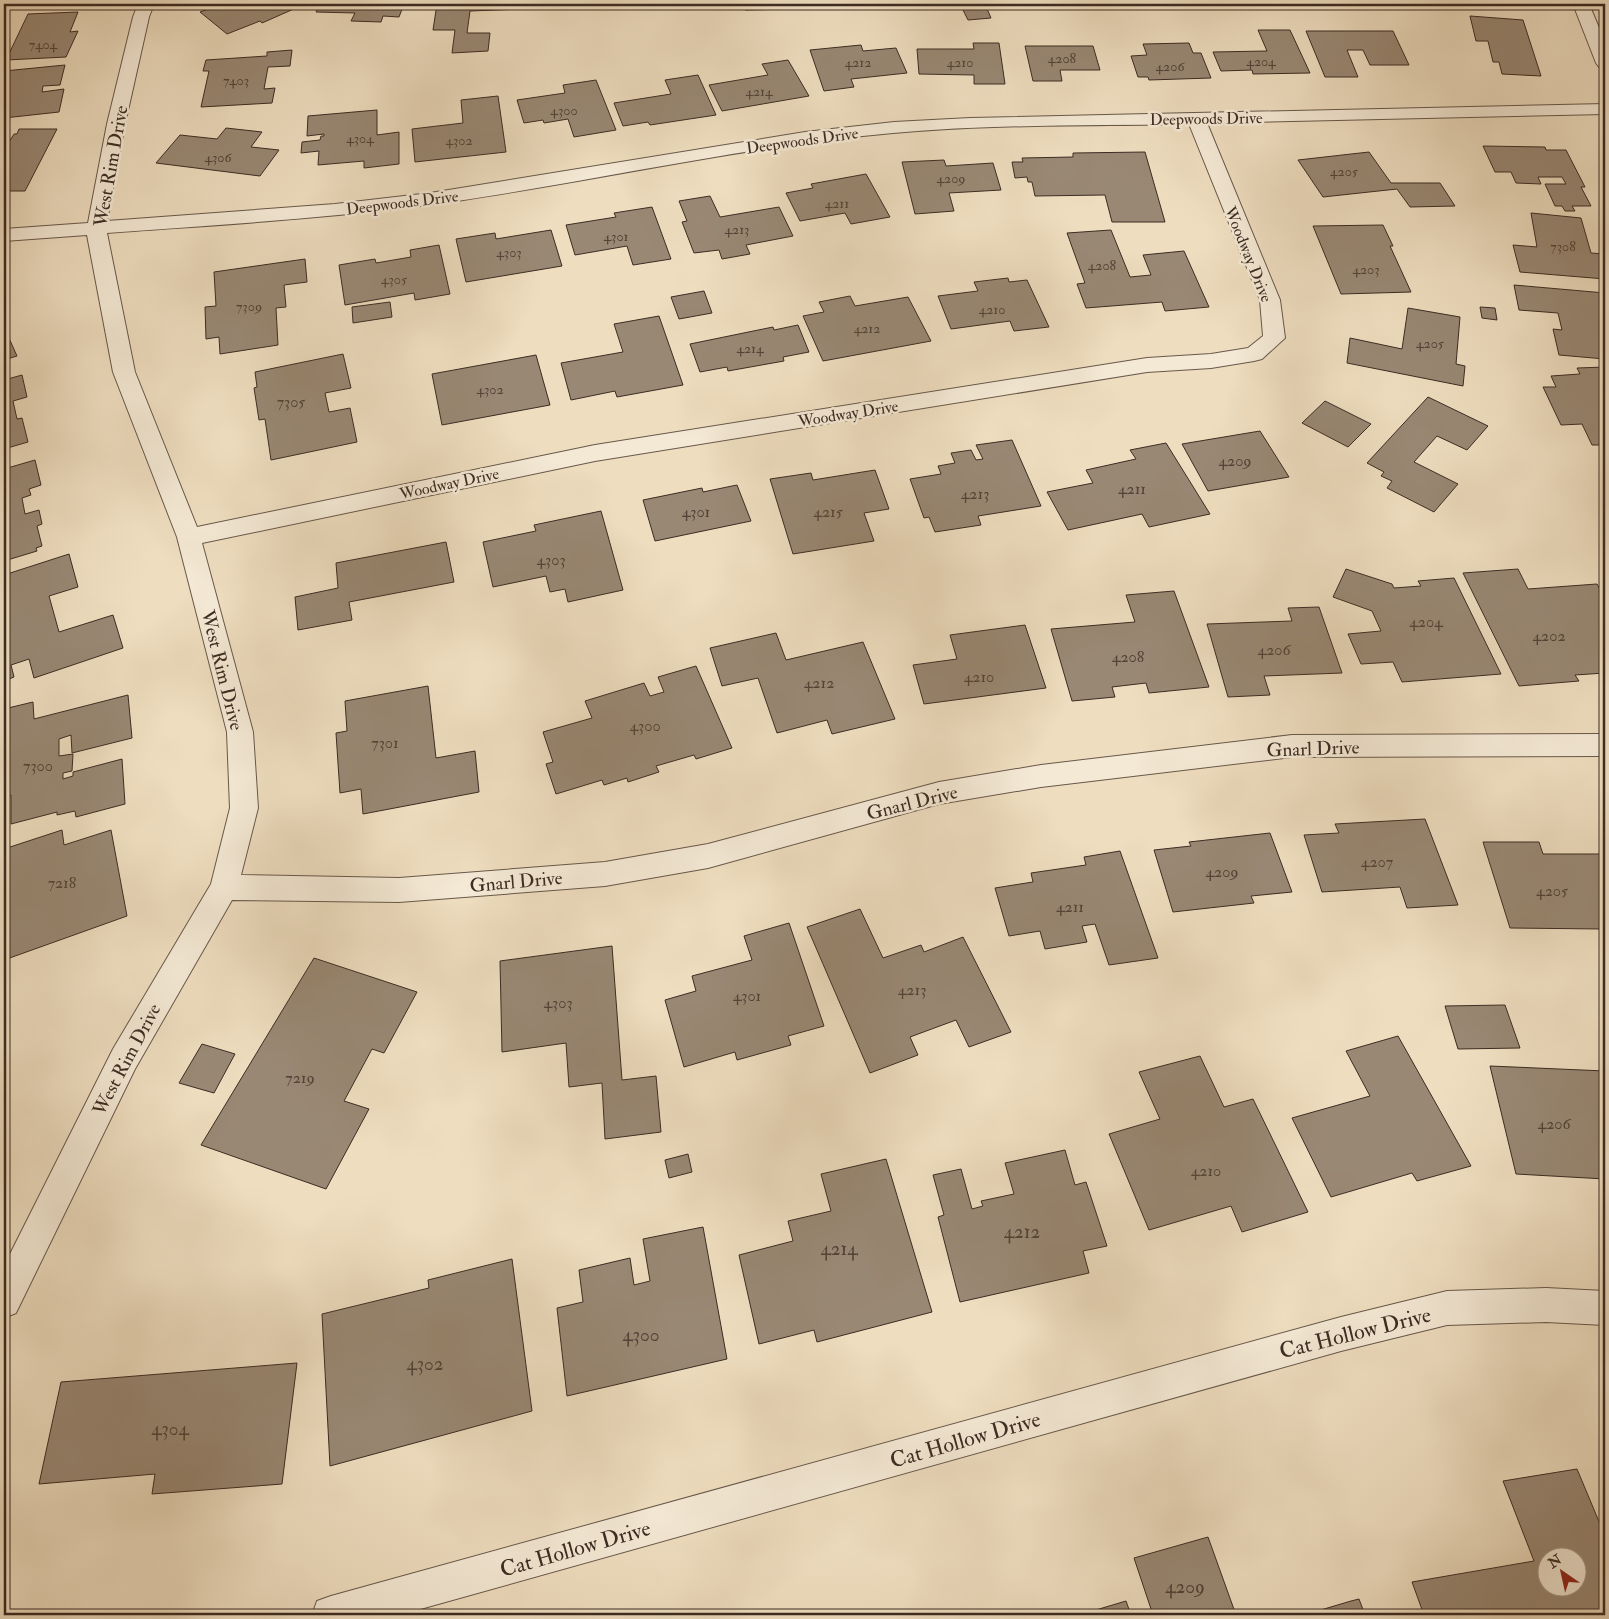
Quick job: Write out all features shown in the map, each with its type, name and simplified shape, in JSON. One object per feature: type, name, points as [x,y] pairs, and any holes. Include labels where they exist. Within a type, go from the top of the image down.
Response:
[{"type":"street","name":"West Rim Drive","points":[[4,1301],[124,1059],[224,887],[244,808],[240,732],[190,536],[124,372],[96,230],[116,124],[141,17],[146,4]]},
{"type":"street","points":[[1581,4],[1605,63]]},
{"type":"street","name":"Deepwoods Drive","points":[[4,235],[96,230],[335,210],[430,199],[805,138],[894,127],[1605,109]]},
{"type":"street","name":"Woodway Drive","points":[[190,536],[595,453],[1147,365],[1211,361],[1254,354],[1274,338],[1270,300],[1196,119]]},
{"type":"street","name":"Gnarl Drive","points":[[224,887],[399,890],[605,874],[708,856],[939,793],[1041,776],[1292,746],[1605,745]]},
{"type":"street","name":"Cat Hollow Drive","points":[[331,1615],[1312,1342],[1447,1308],[1546,1305],[1605,1308]]},
{"type":"building","points":[[33,4],[90,4],[31,9]]},
{"type":"building","points":[[222,4],[305,4],[262,23],[260,21],[227,34],[200,12]]},
{"type":"building","points":[[320,4],[404,4],[399,17],[383,16],[381,22],[351,21],[355,13],[316,12]]},
{"type":"building","points":[[437,4],[523,4],[522,9],[470,11],[467,33],[490,33],[488,51],[452,53],[455,30],[433,30]]},
{"type":"building","points":[[558,4],[614,4],[615,5],[558,8]]},
{"type":"building","points":[[637,4],[680,4],[680,6],[638,8]]},
{"type":"building","points":[[686,4],[727,4],[727,6],[687,8]]},
{"type":"building","points":[[745,4],[845,4],[845,8],[745,10]]},
{"type":"building","points":[[892,4],[942,4],[942,7],[892,7]]},
{"type":"building","points":[[960,4],[985,4],[991,18],[968,20]]},
{"type":"building","points":[[78,12],[70,32],[78,31],[66,57],[6,60],[28,14]]},
{"type":"building","points":[[1470,16],[1523,20],[1541,76],[1502,74],[1499,62],[1493,62],[1488,41],[1476,41]]},
{"type":"building","points":[[1258,30],[1290,30],[1310,73],[1253,74],[1252,70],[1221,71],[1213,52],[1267,51]]},
{"type":"building","points":[[1306,31],[1393,31],[1409,65],[1370,65],[1363,50],[1347,50],[1358,77],[1325,77]]},
{"type":"building","points":[[973,43],[999,43],[1005,84],[974,84],[974,75],[919,74],[917,49],[974,49]]},
{"type":"building","points":[[1189,43],[1193,53],[1201,53],[1211,78],[1149,80],[1148,77],[1138,77],[1131,56],[1147,55],[1143,44]]},
{"type":"building","points":[[861,45],[863,51],[896,48],[907,73],[851,79],[854,87],[824,91],[810,50]]},
{"type":"building","points":[[1025,46],[1093,46],[1100,70],[1060,70],[1062,81],[1033,81]]},
{"type":"building","points":[[292,50],[290,66],[268,67],[264,89],[275,88],[272,103],[201,107],[209,71],[203,71],[206,60],[267,56],[267,52]]},
{"type":"building","points":[[788,60],[809,96],[722,111],[709,85],[768,75],[762,64]]},
{"type":"building","points":[[65,65],[60,85],[43,86],[42,92],[64,89],[59,112],[4,118],[4,71]]},
{"type":"building","points":[[698,75],[716,115],[650,125],[648,122],[623,126],[614,103],[671,94],[665,80]]},
{"type":"building","points":[[596,80],[616,130],[574,137],[568,119],[544,123],[543,120],[524,123],[517,100],[565,93],[563,85]]},
{"type":"building","points":[[498,96],[506,152],[415,162],[412,129],[463,123],[461,100]]},
{"type":"building","points":[[377,110],[377,135],[399,132],[399,164],[364,168],[364,161],[318,165],[319,151],[301,153],[302,142],[320,140],[321,136],[324,136],[324,134],[307,136],[308,116]]},
{"type":"building","points":[[226,128],[262,132],[251,147],[279,150],[260,176],[156,163],[180,135],[217,139]]},
{"type":"building","points":[[19,129],[57,129],[25,191],[4,191],[4,147],[6,147],[14,134],[17,134]]},
{"type":"building","points":[[1483,146],[1545,147],[1546,150],[1566,150],[1585,187],[1581,187],[1591,206],[1572,206],[1575,211],[1565,211],[1562,206],[1555,206],[1545,184],[1566,184],[1562,177],[1538,177],[1541,184],[1516,183],[1511,172],[1495,172]]},
{"type":"building","points":[[1145,152],[1165,222],[1112,222],[1105,195],[1035,196],[1032,182],[1028,182],[1027,177],[1015,178],[1012,162],[1023,162],[1022,158],[1073,157],[1073,153]]},
{"type":"building","points":[[1369,152],[1391,183],[1440,183],[1455,206],[1410,207],[1397,189],[1323,197],[1298,160]]},
{"type":"building","points":[[944,160],[946,166],[993,163],[1001,190],[949,193],[954,211],[915,214],[902,162]]},
{"type":"building","points":[[866,174],[890,217],[851,224],[845,213],[800,221],[786,193],[813,188],[811,184]]},
{"type":"building","points":[[710,196],[720,217],[779,207],[793,236],[746,245],[750,254],[722,259],[719,250],[694,253],[682,222],[687,221],[679,201]]},
{"type":"building","points":[[652,207],[671,259],[633,265],[627,246],[575,255],[566,225],[616,217],[614,213]]},
{"type":"building","points":[[1531,213],[1581,218],[1591,253],[1605,254],[1605,279],[1520,272],[1513,245],[1537,247]]},
{"type":"building","points":[[1383,225],[1393,246],[1390,246],[1411,292],[1341,294],[1313,226]]},
{"type":"building","points":[[551,230],[562,266],[466,282],[456,239],[495,233],[496,239]]},
{"type":"building","points":[[1111,230],[1130,277],[1151,275],[1143,255],[1184,251],[1209,307],[1165,311],[1162,302],[1086,308],[1077,284],[1085,283],[1067,233]]},
{"type":"building","points":[[439,245],[450,294],[415,300],[414,293],[345,305],[339,265],[375,259],[376,263],[411,257],[410,250]]},
{"type":"building","points":[[305,259],[307,282],[284,285],[286,307],[276,308],[278,345],[220,354],[219,337],[206,339],[205,307],[216,306],[214,272]]},
{"type":"building","points":[[1008,278],[1009,282],[1027,280],[1049,327],[1014,331],[1010,321],[951,329],[938,296],[978,291],[974,282]]},
{"type":"building","points":[[1514,285],[1605,293],[1605,359],[1559,355],[1553,329],[1562,330],[1558,313],[1519,310]]},
{"type":"building","points":[[704,291],[712,313],[679,319],[671,297]]},
{"type":"building","points":[[850,296],[855,306],[908,297],[931,341],[823,361],[803,316],[824,312],[819,302]]},
{"type":"building","points":[[390,302],[392,317],[353,323],[352,307]]},
{"type":"building","points":[[1480,307],[1495,308],[1497,320],[1482,318]]},
{"type":"building","points":[[1408,308],[1460,317],[1456,364],[1465,366],[1463,386],[1347,363],[1350,338],[1402,349]]},
{"type":"building","points":[[659,316],[683,385],[617,397],[615,391],[571,400],[561,363],[623,352],[614,324]]},
{"type":"building","points":[[798,325],[809,352],[783,357],[784,361],[728,371],[727,367],[700,372],[690,344],[773,327],[774,330]]},
{"type":"building","points":[[4,327],[17,356],[4,360]]},
{"type":"building","points":[[343,354],[351,388],[325,393],[329,412],[350,408],[357,442],[271,460],[265,419],[259,420],[254,388],[257,387],[255,372]]},
{"type":"building","points":[[536,355],[550,405],[442,425],[432,374]]},
{"type":"building","points":[[1605,367],[1605,445],[1592,445],[1582,424],[1561,425],[1543,387],[1556,387],[1551,376],[1580,374],[1577,368]]},
{"type":"building","points":[[22,375],[27,397],[13,401],[17,419],[22,418],[28,442],[4,449],[4,380]]},
{"type":"building","points":[[1428,397],[1488,426],[1467,450],[1437,436],[1414,462],[1458,484],[1434,512],[1387,488],[1392,481],[1381,476],[1384,472],[1367,463]]},
{"type":"building","points":[[1325,401],[1371,424],[1348,447],[1302,423]]},
{"type":"building","points":[[1260,431],[1289,477],[1208,491],[1182,444]]},
{"type":"building","points":[[1012,440],[1041,506],[978,516],[981,525],[935,532],[929,517],[924,518],[910,479],[941,474],[938,466],[955,463],[951,453],[971,450],[976,460],[983,459],[976,445]]},
{"type":"building","points":[[1166,443],[1210,514],[1149,527],[1142,514],[1068,530],[1047,492],[1093,483],[1086,470],[1136,459],[1130,450]]},
{"type":"building","points":[[35,460],[41,485],[29,489],[31,495],[22,498],[25,514],[39,510],[42,524],[37,526],[42,546],[36,548],[37,551],[4,561],[4,469]]},
{"type":"building","points":[[875,470],[889,509],[864,513],[874,541],[793,554],[770,479],[811,473],[813,480]]},
{"type":"building","points":[[737,485],[751,521],[655,541],[643,500],[702,488],[703,492]]},
{"type":"building","points":[[601,511],[623,590],[568,602],[565,589],[550,592],[546,576],[493,587],[483,542],[536,531],[534,525]]},
{"type":"building","points":[[446,542],[454,582],[349,602],[352,620],[298,630],[295,597],[338,588],[336,563]]},
{"type":"building","points":[[69,554],[78,587],[49,596],[59,632],[113,615],[123,648],[34,678],[29,659],[11,665],[14,677],[4,681],[4,575]]},
{"type":"building","points":[[1346,569],[1392,584],[1394,588],[1421,586],[1418,581],[1454,578],[1501,674],[1402,682],[1393,662],[1361,664],[1348,634],[1381,631],[1372,611],[1333,597]]},
{"type":"building","points":[[1518,569],[1528,589],[1597,584],[1605,598],[1605,673],[1575,675],[1579,681],[1519,686],[1463,573]]},
{"type":"building","points":[[1174,591],[1209,687],[1149,693],[1146,683],[1112,687],[1115,697],[1072,701],[1051,629],[1135,622],[1126,595]]},
{"type":"building","points":[[1319,607],[1342,673],[1264,676],[1270,695],[1228,697],[1207,624],[1292,621],[1288,608]]},
{"type":"building","points":[[1025,625],[1046,688],[924,704],[913,665],[957,659],[950,635]]},
{"type":"building","points":[[776,633],[786,660],[863,642],[895,719],[832,734],[827,720],[777,733],[758,678],[722,686],[710,648]]},
{"type":"building","points":[[696,666],[732,748],[696,759],[694,755],[656,766],[659,772],[628,782],[627,778],[604,785],[602,780],[556,794],[546,764],[553,762],[543,732],[592,718],[585,701],[644,683],[650,696],[664,692],[658,677]]},
{"type":"building","points":[[428,686],[436,758],[475,751],[479,792],[363,814],[361,789],[340,793],[336,733],[347,731],[345,701]]},
{"type":"building","points":[[128,695],[132,738],[72,753],[71,735],[59,739],[59,756],[73,754],[72,771],[63,773],[63,779],[73,776],[73,772],[122,759],[125,804],[76,817],[75,811],[57,815],[57,812],[11,824],[11,795],[4,797],[4,709],[33,702],[34,719]]},
{"type":"building","points":[[1425,819],[1458,905],[1407,908],[1400,887],[1322,892],[1304,835],[1339,833],[1335,824]]},
{"type":"building","points":[[62,830],[64,845],[111,830],[127,916],[4,960],[4,849]]},
{"type":"building","points":[[1270,833],[1292,892],[1251,896],[1254,903],[1173,912],[1154,850],[1191,846],[1189,842]]},
{"type":"building","points":[[1483,842],[1539,842],[1543,854],[1605,854],[1605,925],[1600,925],[1601,929],[1510,928]]},
{"type":"building","points":[[1120,851],[1158,958],[1109,965],[1095,924],[1082,926],[1087,942],[1045,949],[1040,931],[1009,936],[995,888],[1033,882],[1031,873],[1086,865],[1084,857]]},
{"type":"building","points":[[860,909],[883,958],[921,945],[924,952],[963,937],[1011,1032],[969,1047],[956,1020],[910,1037],[918,1055],[870,1073],[807,927]]},
{"type":"building","points":[[789,923],[824,1026],[788,1036],[791,1045],[737,1060],[735,1052],[684,1067],[665,1000],[696,991],[692,976],[752,960],[744,936]]},
{"type":"building","points":[[612,946],[622,1080],[656,1076],[661,1132],[605,1139],[602,1083],[569,1087],[566,1043],[502,1052],[500,961]]},
{"type":"building","points":[[314,958],[417,992],[384,1053],[372,1049],[344,1101],[369,1109],[326,1189],[201,1145]]},
{"type":"building","points":[[1505,1005],[1520,1048],[1458,1049],[1445,1006]]},
{"type":"building","points":[[1398,1036],[1471,1166],[1417,1181],[1412,1173],[1331,1197],[1292,1118],[1370,1096],[1346,1051]]},
{"type":"building","points":[[202,1044],[235,1054],[214,1093],[179,1083]]},
{"type":"building","points":[[1200,1056],[1224,1107],[1253,1099],[1308,1212],[1242,1232],[1231,1206],[1149,1230],[1109,1134],[1160,1119],[1139,1072]]},
{"type":"building","points":[[1490,1066],[1605,1071],[1605,1179],[1516,1174]]},
{"type":"building","points":[[1065,1150],[1075,1185],[1086,1182],[1107,1246],[1083,1251],[1089,1273],[960,1302],[938,1217],[944,1215],[933,1175],[961,1169],[972,1209],[983,1206],[981,1201],[1014,1194],[1005,1163]]},
{"type":"building","points":[[688,1154],[692,1172],[669,1178],[665,1160]]},
{"type":"building","points":[[886,1159],[932,1312],[817,1342],[814,1330],[759,1344],[739,1255],[793,1241],[788,1221],[831,1211],[821,1174]]},
{"type":"building","points":[[703,1227],[727,1359],[567,1396],[557,1308],[583,1302],[579,1270],[630,1258],[634,1285],[650,1281],[643,1239]]},
{"type":"building","points":[[512,1259],[532,1411],[330,1466],[322,1314],[429,1288],[428,1280]]},
{"type":"building","points":[[297,1363],[282,1484],[152,1494],[155,1474],[39,1484],[61,1382]]},
{"type":"building","points":[[1577,1469],[1605,1536],[1605,1615],[1424,1615],[1412,1582],[1534,1561],[1503,1481]]},
{"type":"building","points":[[1208,1537],[1236,1615],[1153,1615],[1134,1558]]},
{"type":"building","points":[[1359,1599],[1365,1615],[1304,1615],[1351,1601]]},
{"type":"building","points":[[1126,1601],[1131,1615],[1079,1615]]}]
